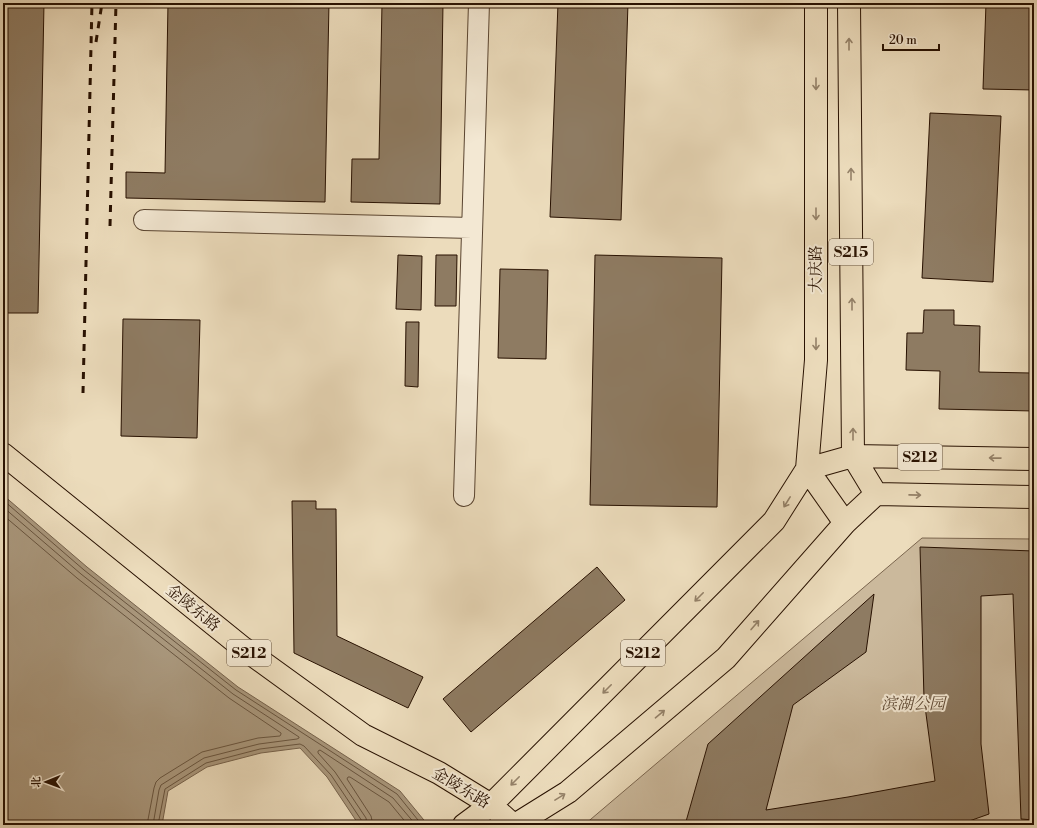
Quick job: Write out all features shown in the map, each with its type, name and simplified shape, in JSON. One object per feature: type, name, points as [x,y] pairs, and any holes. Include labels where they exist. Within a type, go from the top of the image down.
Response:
[{"type":"main road","name":"大庆路","points":[[807,469],[816,360],[816,3]]},
{"type":"main road","name":"S215","points":[[849,3],[853,456]]},
{"type":"main road","name":"金陵东路","points":[[3,454],[243,648],[363,735],[439,773],[491,805],[514,825]]},
{"type":"main road","name":"S212","points":[[464,825],[491,805],[774,521],[807,469],[853,456],[1034,459]]},
{"type":"main road","points":[[853,456],[876,494],[1034,497]]},
{"type":"main road","points":[[807,469],[845,522]]},
{"type":"main road","name":"S212","points":[[514,825],[568,792],[726,658],[845,522],[876,494]]},
{"type":"lane","points":[[464,496],[479,3]]},
{"type":"lane","points":[[144,220],[472,228]]},
{"type":"green space","name":"滨湖公园","points":[[922,538],[1034,539],[1034,825],[584,825]]},
{"type":"water","points":[[3,495],[87,567],[238,687],[400,791],[428,825],[359,825],[327,777],[300,748],[261,753],[207,767],[168,791],[162,825],[3,825]]},
{"type":"building","points":[[3,3],[44,3],[38,313],[3,313]]},
{"type":"building","points":[[168,3],[329,3],[325,202],[126,198],[126,172],[165,173]]},
{"type":"building","points":[[382,3],[443,3],[440,204],[351,202],[352,159],[379,159]]},
{"type":"building","points":[[558,3],[628,3],[621,220],[550,217]]},
{"type":"building","points":[[986,3],[1034,3],[1034,90],[983,89]]},
{"type":"building","points":[[930,113],[1001,116],[993,282],[922,278]]},
{"type":"building","points":[[398,255],[422,256],[421,310],[396,309]]},
{"type":"building","points":[[436,255],[457,255],[456,306],[435,306]]},
{"type":"building","points":[[595,255],[722,258],[717,507],[590,505]]},
{"type":"building","points":[[500,269],[548,270],[546,359],[498,358]]},
{"type":"building","points":[[924,310],[954,310],[954,325],[980,326],[979,372],[1031,373],[1031,350],[1034,350],[1034,411],[939,409],[940,371],[906,370],[907,333],[923,333]]},
{"type":"building","points":[[123,319],[200,320],[197,438],[121,436]]},
{"type":"building","points":[[406,322],[419,322],[418,387],[405,386]]},
{"type":"building","points":[[292,501],[316,501],[316,509],[336,509],[337,636],[423,677],[408,708],[294,653]]},
{"type":"building","points":[[920,547],[1034,551],[1034,820],[1021,819],[1013,594],[981,596],[981,744],[989,814],[958,825],[685,825],[708,744],[874,594],[866,652],[793,705],[766,810],[935,781],[924,699]]},
{"type":"building","points":[[597,567],[625,600],[471,732],[443,699]]},
{"type":"railway","points":[[83,393],[92,3]]},
{"type":"railway","points":[[96,42],[102,3]]},
{"type":"railway","points":[[110,226],[116,3]]}]
